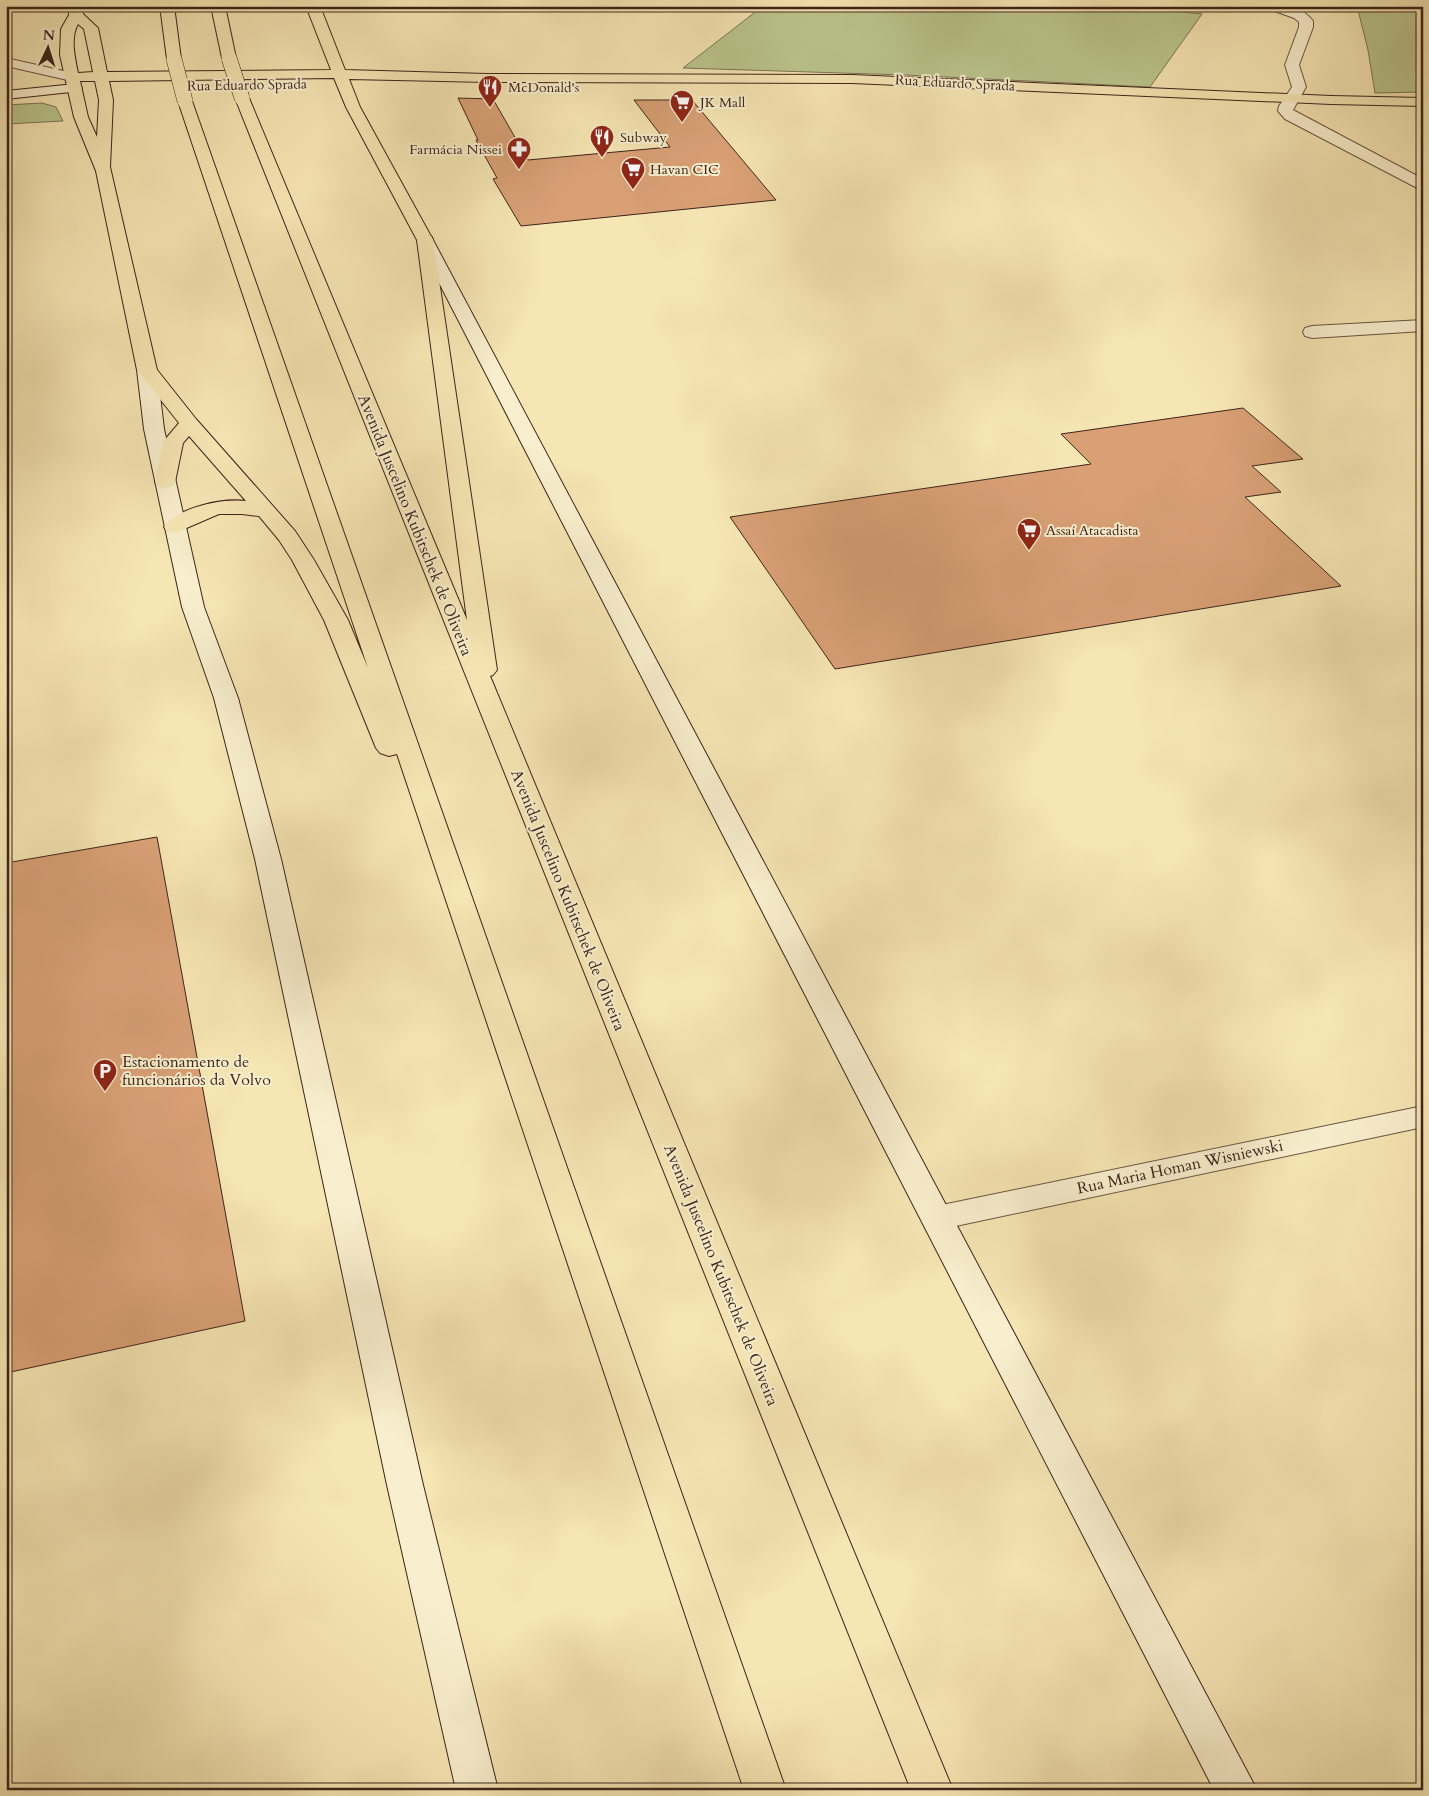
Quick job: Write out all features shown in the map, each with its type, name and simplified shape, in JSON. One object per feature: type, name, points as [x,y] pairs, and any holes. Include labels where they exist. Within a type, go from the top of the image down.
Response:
[{"type":"main road","points":[[167,6],[174,59],[185,101],[766,1790]]},
{"type":"main road","name":"Avenida Juscelino Kubitschek de Oliveira","points":[[218,6],[228,58],[242,98],[932,1790]]},
{"type":"main road","points":[[313,6],[342,79],[364,98],[425,240],[491,711]]},
{"type":"main road","points":[[104,171],[107,116],[102,81],[91,28],[76,11],[68,29],[67,55],[81,117],[104,171],[147,370],[189,423],[267,512],[303,560],[336,620],[371,702],[553,1173]]},
{"type":"main road","name":"Rua Eduardo Sprada","points":[[342,79],[409,82],[487,78]]},
{"type":"main road","name":"Rua Eduardo Sprada","points":[[74,82],[487,78],[852,79],[1290,99],[1423,102]]},
{"type":"main road","points":[[364,98],[409,82]]},
{"type":"main road","points":[[165,482],[173,442],[189,423]]},
{"type":"main road","points":[[175,527],[190,516],[228,506],[247,506],[267,512]]},
{"type":"street","points":[[1274,6],[1299,15],[1306,21],[1306,27],[1292,65],[1300,87],[1290,99],[1286,111],[1290,116],[1423,186]]},
{"type":"street","points":[[6,62],[43,62],[67,55]]},
{"type":"street","points":[[6,62],[74,82]]},
{"type":"street","name":"Rua Eduardo Sprada","points":[[6,84],[74,82]]},
{"type":"street","name":"Rua Eduardo Sprada","points":[[6,95],[74,82]]},
{"type":"street","points":[[425,240],[1236,1790]]},
{"type":"street","points":[[1312,332],[1423,325]]},
{"type":"street","points":[[147,370],[154,429],[193,607],[226,698],[268,859],[403,1476],[477,1790]]},
{"type":"street","name":"Rua Maria Homan Wisniewski","points":[[938,1218],[1423,1116]]},
{"type":"green space","points":[[763,6],[1124,6],[1202,14],[1150,87],[905,75],[683,68]]},
{"type":"green space","points":[[1357,6],[1423,6],[1423,92],[1375,93],[1368,50]]},
{"type":"green space","points":[[42,103],[56,107],[63,121],[6,124],[6,105]]},
{"type":"building","points":[[458,98],[493,99],[528,160],[670,147],[634,100],[692,100],[776,200],[521,226],[493,179],[497,178],[476,140],[478,140]]},
{"type":"building","name":"Assaí Atacadista","points":[[1243,408],[1303,459],[1252,466],[1281,492],[1245,497],[1341,586],[835,669],[730,517],[1091,464],[1061,434]]},
{"type":"building","name":"Estacionamento de funcionários da Volvo","points":[[157,837],[245,1321],[6,1373],[6,863]]},
{"type":"waterway","points":[[1414,6],[1423,19]]},
{"type":"place","name":"McDonald's","points":[[490,108]]},
{"type":"place","name":"JK Mall","points":[[682,123]]},
{"type":"place","name":"Subway","points":[[602,158]]},
{"type":"place","name":"Farmácia Nissei","points":[[519,170]]},
{"type":"place","name":"Havan CIC","points":[[633,190]]},
{"type":"place","name":"Assaí Atacadista","points":[[1029,551]]},
{"type":"place","name":"Estacionamento de funcionários da Volvo","points":[[105,1092]]}]
